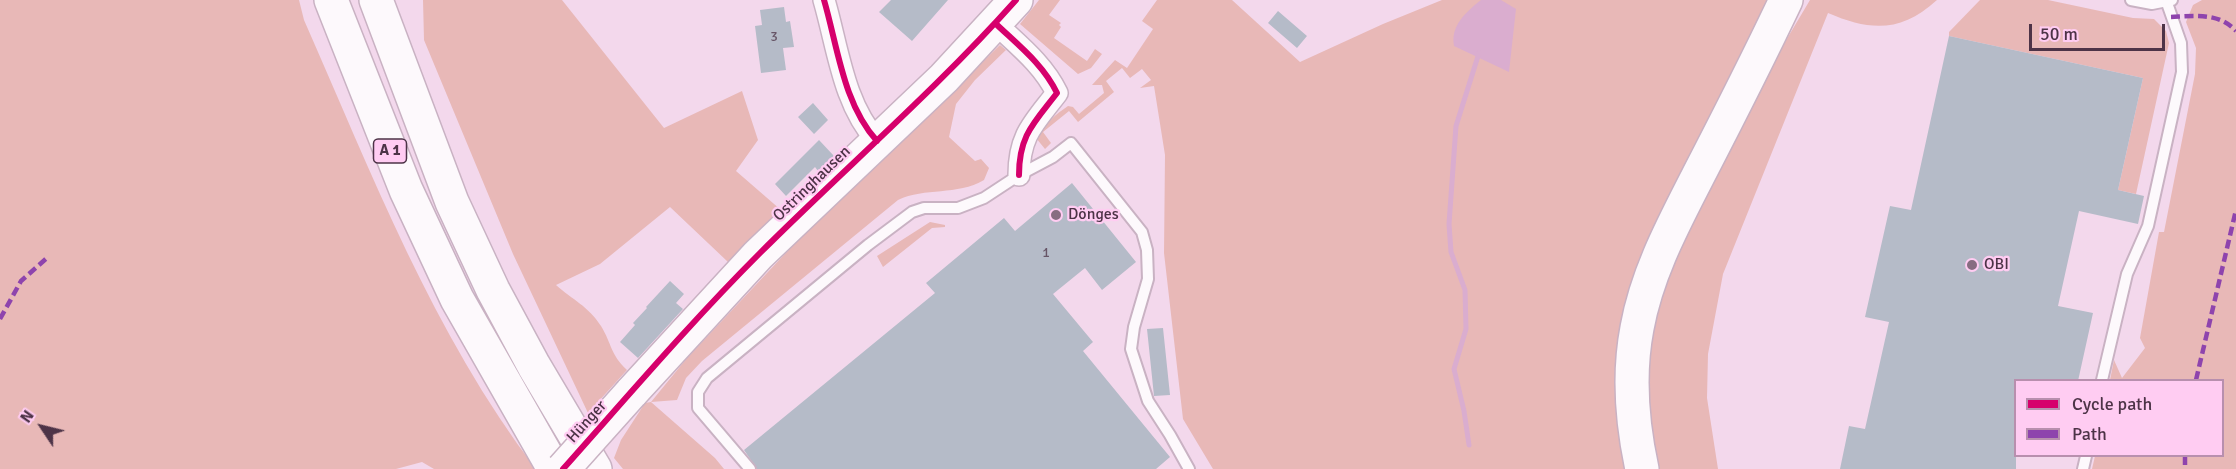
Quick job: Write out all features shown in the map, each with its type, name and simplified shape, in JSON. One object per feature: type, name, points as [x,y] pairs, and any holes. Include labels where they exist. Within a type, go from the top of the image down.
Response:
[{"type":"main road","name":"A 1","points":[[331,0],[406,190],[457,299],[554,469]]},
{"type":"main road","name":"A 1","points":[[376,0],[452,202],[493,290],[534,366],[595,469]]},
{"type":"main road","points":[[1642,469],[1634,431],[1632,383],[1636,330],[1647,288],[1666,238],[1784,6]]},
{"type":"main road","name":"Ostringhausen","points":[[631,393],[758,255],[944,78],[1006,12]]},
{"type":"main road","name":"Hünger","points":[[563,469],[631,393]]},
{"type":"street","points":[[824,0],[851,100],[860,120],[877,141]]},
{"type":"street","points":[[1006,12],[1051,80],[1057,93],[1027,132],[1021,146],[1019,175]]},
{"type":"lane","points":[[2102,379],[2127,274],[2148,226],[2182,72],[2181,43],[2170,1],[2152,4],[2132,0]]},
{"type":"lane","points":[[750,469],[698,408],[698,392],[707,378],[868,245],[912,212],[924,208],[958,208],[984,198],[1019,175],[1053,158],[1071,142],[1142,232],[1147,250],[1148,279],[1134,327],[1131,349],[1148,401],[1189,469]]},
{"type":"shaded area","points":[[0,0],[299,0],[304,20],[354,136],[435,308],[499,417],[536,469],[434,469],[422,462],[396,469],[0,469]]},
{"type":"shaded area","points":[[423,0],[562,0],[664,128],[742,91],[758,140],[736,171],[781,210],[728,262],[670,207],[600,264],[556,285],[586,308],[596,319],[605,332],[617,359],[627,370],[588,413],[513,254],[424,40]]},
{"type":"shaded area","points":[[1039,0],[1060,0],[1049,15],[1061,23],[1054,38],[1087,61],[1095,49],[1102,54],[1091,68],[1078,74],[1020,24]]},
{"type":"shaded area","points":[[1157,0],[1232,0],[1300,62],[1442,0],[1770,0],[1757,21],[1752,41],[1651,235],[1628,469],[1213,469],[1183,419],[1164,253],[1165,155],[1154,86],[1140,88],[1151,80],[1142,69],[1130,78],[1122,68],[1106,81],[1114,92],[1078,122],[1069,111],[1043,132],[1051,143],[1045,149],[1036,138],[1050,120],[1068,106],[1073,107],[1079,114],[1104,93],[1102,85],[1092,85],[1115,60],[1127,68],[1153,29],[1142,21]]},
{"type":"shaded area","points":[[1481,0],[1501,0],[1516,9],[1509,72],[1454,46],[1454,32],[1460,20]]},
{"type":"shaded area","points":[[1810,0],[1937,0],[1911,18],[1885,26],[1858,23],[1828,13],[1723,274],[1708,354],[1707,398],[1718,469],[1657,469],[1648,430],[1646,379],[1653,325],[1666,272],[1757,89]]},
{"type":"shaded area","points":[[1980,0],[2048,0],[2133,18],[2154,19],[2166,31],[2169,43],[2136,194],[2118,190],[2143,78],[1949,36],[1949,32]]},
{"type":"shaded area","points":[[2202,0],[2236,0],[2236,469],[2092,469],[2095,457],[2224,457],[2224,379],[2110,379],[2114,360],[2122,378],[2145,348],[2140,338],[2159,232],[2164,232],[2195,74],[2196,48],[2186,22],[2193,5]]},
{"type":"shaded area","points":[[1000,45],[1006,50],[975,80],[956,104],[949,137],[975,161],[981,159],[989,168],[984,180],[963,188],[908,196],[898,200],[702,361],[686,378],[677,400],[651,402],[687,358],[813,224]]},
{"type":"shaded area","points":[[930,222],[945,225],[945,227],[932,228],[883,267],[877,256]]},
{"type":"shaded area","points":[[651,402],[715,458],[724,469],[623,469],[614,458],[621,440],[645,403]]},
{"type":"building","points":[[891,0],[948,0],[912,41],[879,12]]},
{"type":"building","points":[[784,7],[786,22],[790,21],[794,47],[783,48],[786,70],[761,73],[755,26],[762,25],[760,10]]},
{"type":"building","points":[[1278,11],[1307,36],[1297,48],[1268,23]]},
{"type":"building","name":"OBI","points":[[1949,36],[2143,78],[2118,190],[2144,196],[2138,224],[2079,211],[2058,306],[2093,313],[2078,379],[2014,379],[2016,469],[1840,469],[1849,426],[1865,429],[1889,322],[1865,317],[1890,206],[1911,210]]},
{"type":"building","points":[[813,103],[828,120],[814,134],[798,117]]},
{"type":"building","points":[[819,140],[834,156],[818,171],[815,167],[786,196],[775,184]]},
{"type":"building","points":[[1072,183],[1136,262],[1102,290],[1085,268],[1053,294],[1093,342],[1083,351],[1170,457],[1156,469],[757,469],[744,450],[935,293],[926,283],[1004,218],[1015,231]]},
{"type":"building","points":[[670,281],[684,294],[676,303],[683,309],[638,358],[620,342],[635,325],[633,323],[646,307]]},
{"type":"building","points":[[1163,328],[1170,395],[1154,396],[1147,329]]},
{"type":"waterway","points":[[1469,445],[1454,369],[1466,329],[1465,290],[1451,252],[1449,224],[1456,126],[1479,53]]},
{"type":"marked path","points":[[2171,17],[2214,18],[2236,31]]},
{"type":"marked path","points":[[2196,379],[2236,210]]},
{"type":"marked path","points":[[0,319],[21,281],[48,257]]},
{"type":"marked path","points":[[2185,457],[2185,469]]},
{"type":"cycle path","points":[[824,0],[849,92],[856,110],[877,141]]},
{"type":"cycle path","points":[[563,469],[734,279],[954,66],[1016,0]]},
{"type":"cycle path","points":[[995,23],[1045,73],[1057,93],[1029,130],[1022,150],[1019,175]]},
{"type":"place","name":"Dönges","points":[[1056,215]]},
{"type":"place","name":"OBI","points":[[1972,265]]}]
